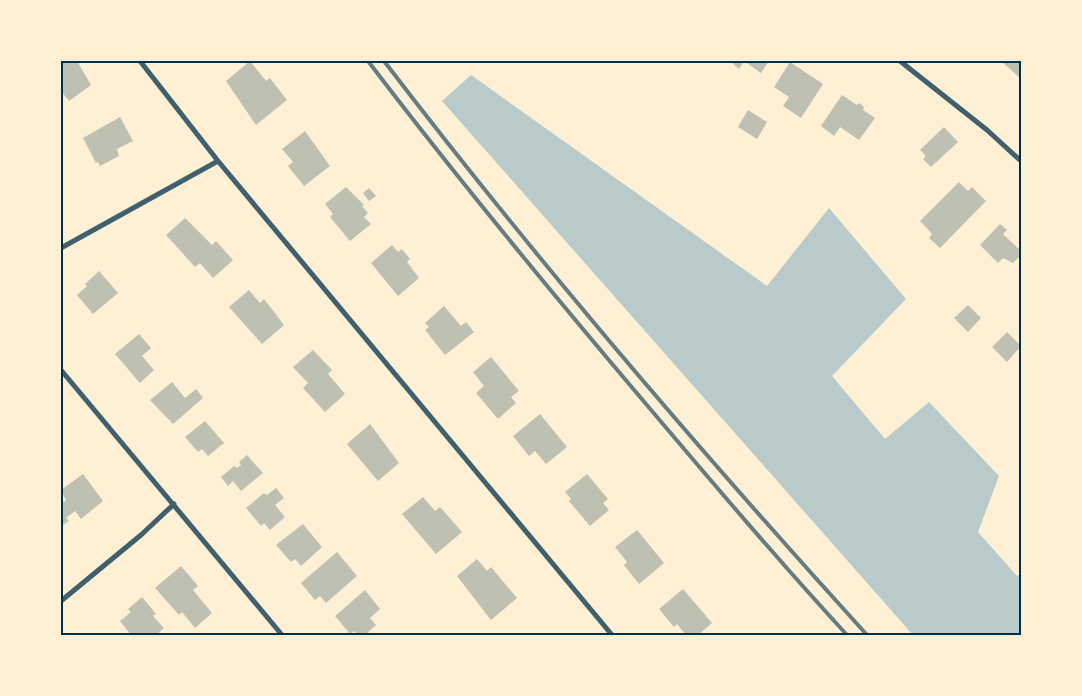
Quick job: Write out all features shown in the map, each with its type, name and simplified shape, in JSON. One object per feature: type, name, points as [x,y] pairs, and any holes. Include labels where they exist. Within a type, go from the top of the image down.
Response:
[{"type":"street","points":[[140,61],[218,161],[612,635]]},
{"type":"street","points":[[900,61],[987,130],[1021,161]]},
{"type":"street","points":[[61,248],[218,161]]},
{"type":"street","points":[[61,370],[282,635]]},
{"type":"street","points":[[61,601],[141,535],[174,504]]},
{"type":"shaded area","points":[[471,75],[767,286],[829,208],[906,299],[832,376],[885,439],[929,402],[999,476],[978,532],[1017,576],[1021,573],[1021,635],[913,635],[442,101]]},
{"type":"building","points":[[61,61],[77,61],[91,85],[69,101],[61,91]]},
{"type":"building","points":[[250,61],[266,81],[270,78],[287,100],[256,125],[226,81]]},
{"type":"building","points":[[730,61],[744,61],[739,69]]},
{"type":"building","points":[[744,61],[769,61],[761,73]]},
{"type":"building","points":[[1001,61],[1021,61],[1021,79]]},
{"type":"building","points":[[790,62],[823,84],[801,118],[783,106],[789,97],[774,87]]},
{"type":"building","points":[[842,95],[857,105],[859,103],[864,107],[863,110],[875,118],[859,140],[840,127],[834,136],[821,126]]},
{"type":"building","points":[[748,110],[767,122],[757,139],[738,127]]},
{"type":"building","points":[[120,117],[133,141],[117,149],[119,156],[100,166],[98,162],[96,163],[83,138]]},
{"type":"building","points":[[944,127],[958,142],[931,167],[923,159],[926,156],[920,150]]},
{"type":"building","points":[[305,131],[330,166],[304,186],[288,166],[293,162],[282,149]]},
{"type":"building","points":[[959,182],[968,191],[972,187],[986,201],[940,248],[929,238],[932,234],[920,221]]},
{"type":"building","points":[[346,187],[364,205],[362,206],[368,213],[364,217],[371,224],[350,241],[330,217],[333,214],[325,204]]},
{"type":"building","points":[[369,188],[376,196],[369,201],[363,193]]},
{"type":"building","points":[[185,218],[212,245],[216,241],[233,260],[213,278],[200,263],[195,267],[166,235]]},
{"type":"building","points":[[1000,224],[1007,230],[1003,234],[1021,251],[1021,255],[1013,263],[1003,258],[998,263],[980,245]]},
{"type":"building","points":[[392,245],[398,252],[402,249],[410,259],[407,262],[419,278],[398,296],[371,263]]},
{"type":"building","points":[[99,271],[118,293],[93,314],[77,295],[87,286],[85,284]]},
{"type":"building","points":[[249,290],[260,303],[264,299],[284,325],[262,344],[229,307]]},
{"type":"building","points":[[968,305],[981,318],[968,332],[954,318]]},
{"type":"building","points":[[444,306],[461,326],[466,322],[474,332],[445,355],[425,330],[429,327],[425,323]]},
{"type":"building","points":[[1007,332],[1021,346],[1007,362],[992,347]]},
{"type":"building","points":[[139,334],[151,348],[142,356],[154,370],[140,383],[115,354]]},
{"type":"building","points":[[313,350],[332,370],[328,374],[345,394],[325,412],[303,388],[308,383],[293,367]]},
{"type":"building","points":[[491,357],[519,391],[511,397],[516,403],[498,419],[476,393],[484,386],[473,372]]},
{"type":"building","points":[[172,382],[185,398],[196,389],[203,398],[173,424],[150,400]]},
{"type":"building","points":[[540,414],[567,447],[546,464],[535,451],[529,456],[513,436]]},
{"type":"building","points":[[205,421],[224,443],[208,456],[202,449],[198,452],[185,437]]},
{"type":"building","points":[[370,424],[399,463],[378,481],[347,444]]},
{"type":"building","points":[[247,455],[263,473],[241,491],[233,481],[228,486],[221,477],[234,466],[237,468],[241,465],[239,462]]},
{"type":"building","points":[[83,474],[103,501],[81,519],[75,511],[66,518],[69,521],[61,526],[61,504],[66,500],[61,490]]},
{"type":"building","points":[[587,474],[608,499],[603,503],[609,510],[590,526],[569,501],[571,499],[565,492]]},
{"type":"building","points":[[276,488],[284,498],[275,505],[285,517],[270,530],[264,523],[261,526],[246,508],[264,493],[267,495]]},
{"type":"building","points":[[423,497],[435,511],[440,507],[462,532],[436,554],[402,514]]},
{"type":"building","points":[[303,524],[322,547],[301,566],[295,559],[291,562],[276,545]]},
{"type":"building","points":[[637,530],[664,563],[639,584],[624,565],[627,562],[615,547]]},
{"type":"building","points":[[337,552],[357,576],[326,603],[320,596],[315,600],[301,583]]},
{"type":"building","points":[[477,559],[487,571],[491,567],[517,598],[491,620],[457,576]]},
{"type":"building","points":[[181,566],[198,586],[193,590],[212,613],[195,628],[182,612],[179,615],[155,588]]},
{"type":"building","points":[[683,589],[712,623],[698,635],[686,635],[677,624],[674,627],[659,609]]},
{"type":"building","points":[[365,590],[380,609],[370,618],[376,625],[365,635],[358,635],[354,631],[350,634],[335,616]]},
{"type":"building","points":[[142,597],[156,614],[153,616],[164,628],[156,635],[131,635],[120,621],[131,612],[128,609]]},
{"type":"railway","points":[[368,61],[575,320],[745,521],[847,635]]},
{"type":"railway","points":[[384,61],[500,209],[680,425],[867,635]]}]
